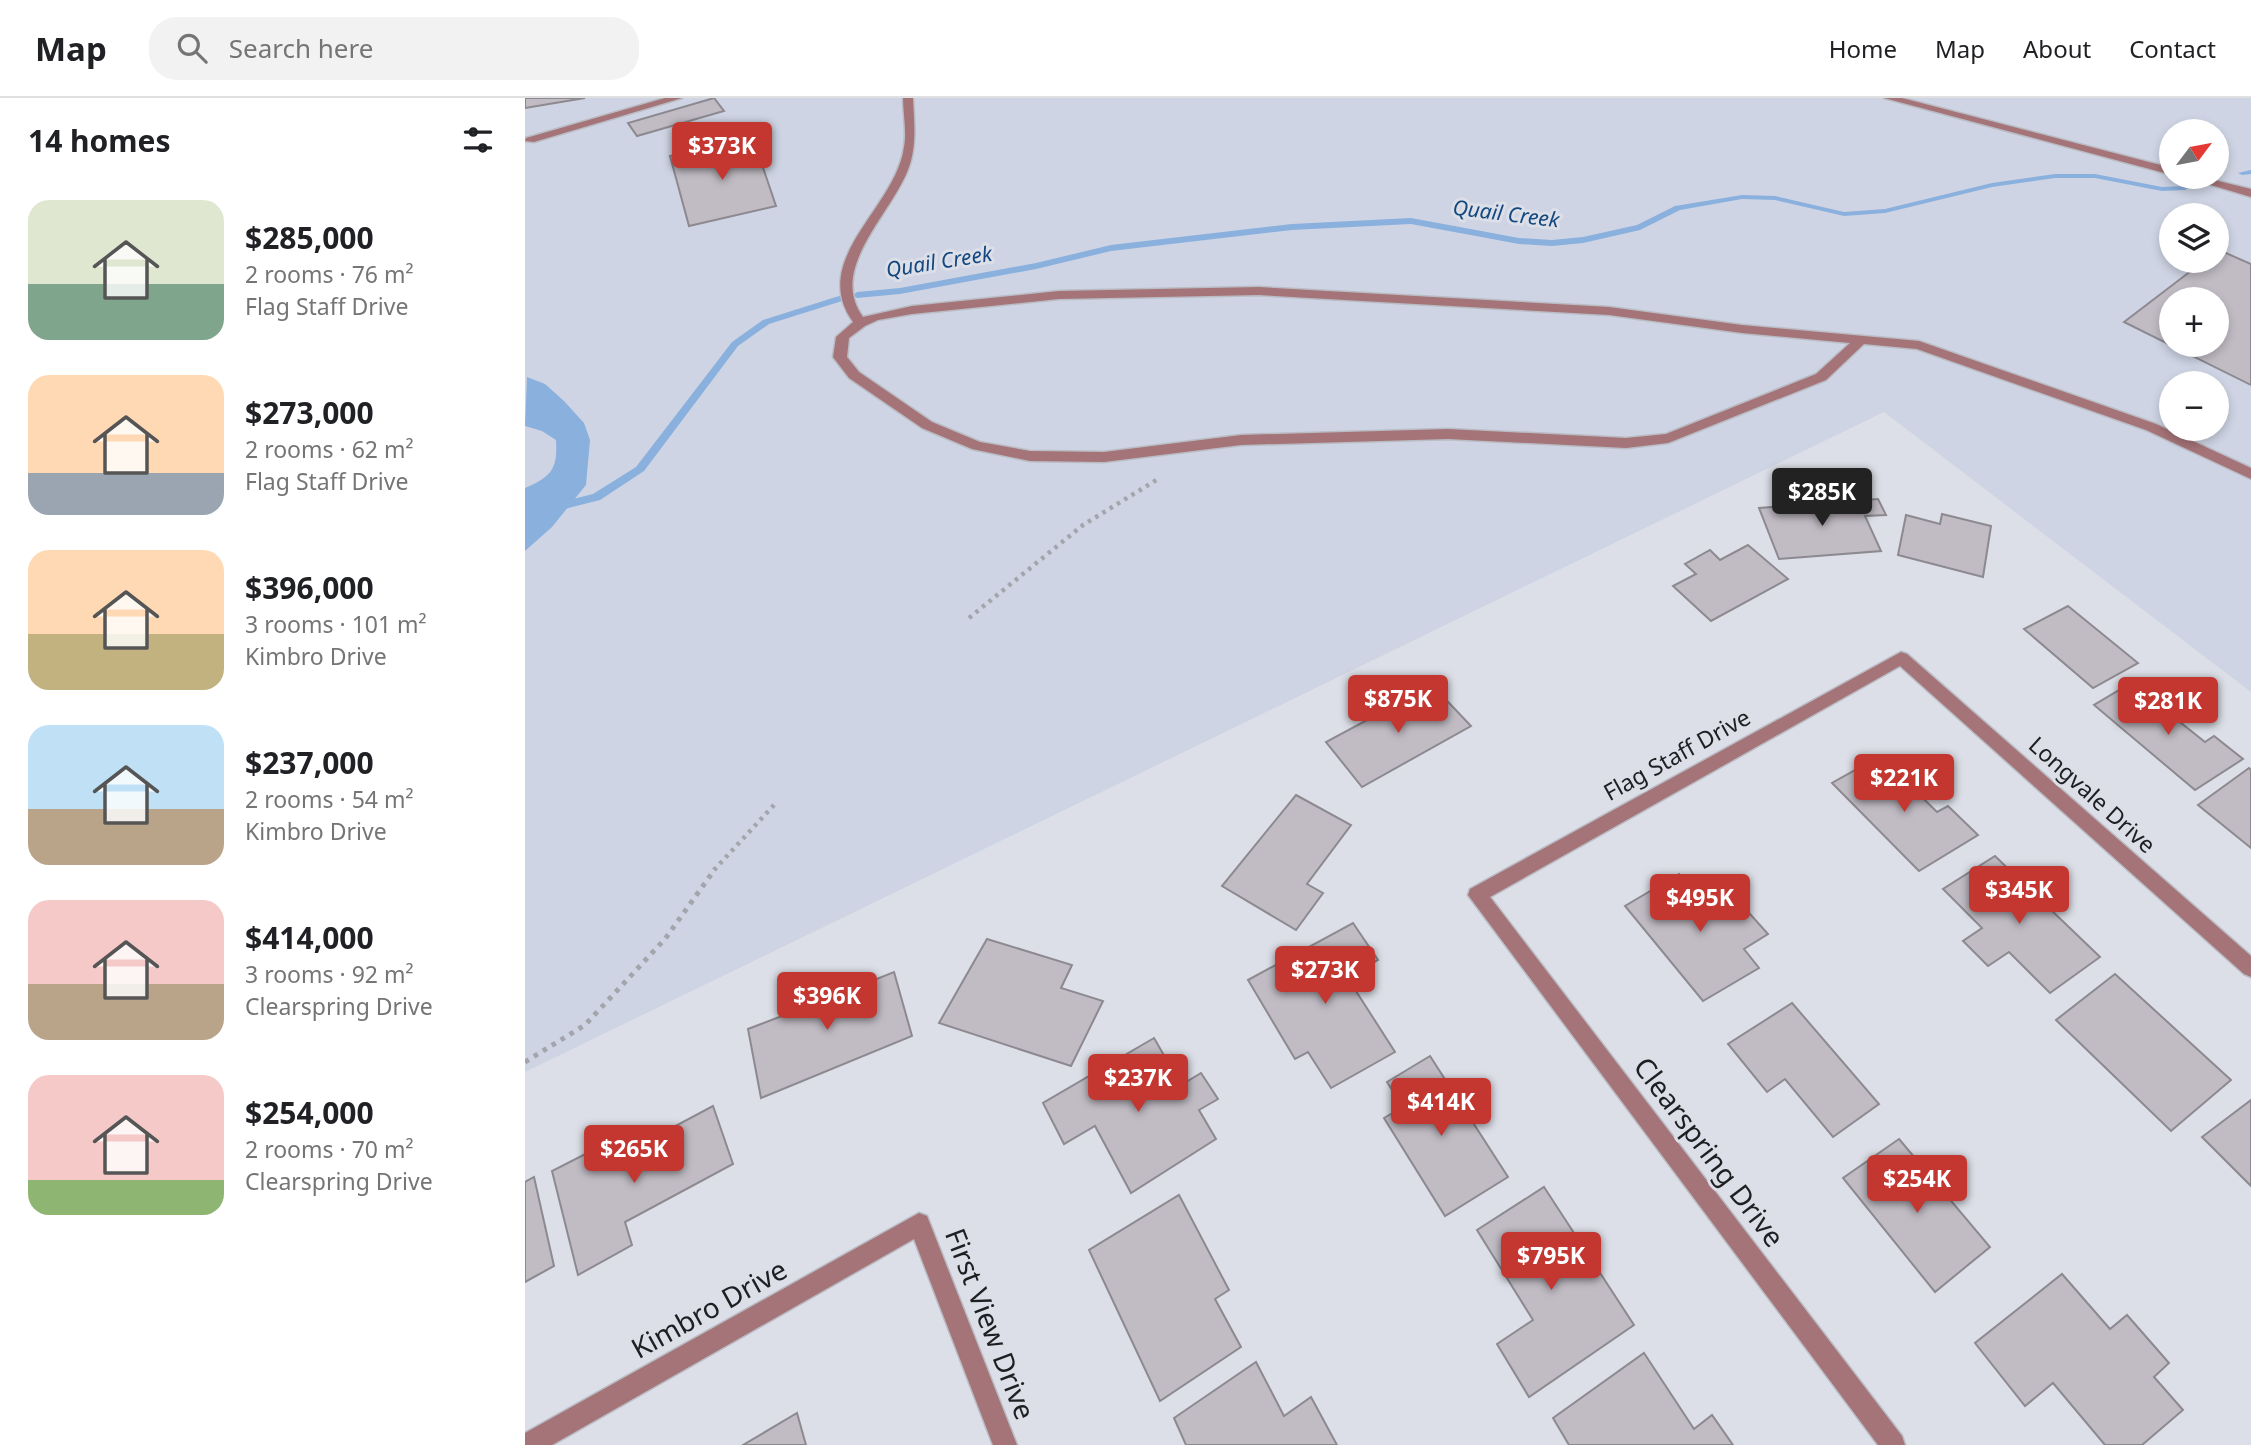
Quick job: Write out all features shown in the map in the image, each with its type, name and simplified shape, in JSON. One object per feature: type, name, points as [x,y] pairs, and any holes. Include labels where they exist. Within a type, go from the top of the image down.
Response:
[{"type":"street","points":[[530,140],[677,98]]},
{"type":"street","points":[[860,323],[850,309],[845,280],[852,258],[902,171],[910,147],[908,98]]},
{"type":"street","points":[[1889,98],[2159,169]]},
{"type":"street","points":[[2229,187],[2251,193]]},
{"type":"street","points":[[1861,340],[1821,377],[1790,392],[1668,438],[1626,443],[1448,434],[1241,439],[1104,457],[1030,456],[977,446],[927,425],[854,375],[840,357],[843,337],[860,323],[912,310],[1059,295],[1259,291],[1609,311],[1742,329],[1919,345],[2151,428],[2251,474]]},
{"type":"street","name":"Flag Staff Drive","points":[[1477,895],[1901,658]]},
{"type":"street","name":"Longvale Drive","points":[[1901,658],[2251,968]]},
{"type":"street","name":"Clearspring Drive","points":[[1477,895],[1893,1445]]},
{"type":"street","name":"Kimbro Drive","points":[[528,1445],[919,1224]]},
{"type":"street","name":"First View Drive","points":[[919,1224],[1005,1445]]},
{"type":"path","points":[[969,618],[1044,555],[1136,490],[1159,479]]},
{"type":"path","points":[[525,1062],[585,1025],[665,939],[720,862],[775,804]]},
{"type":"shaded area","points":[[525,98],[2251,98],[2251,692],[1884,412],[525,1072]]},
{"type":"water","points":[[527,377],[545,384],[564,401],[584,423],[590,440],[586,485],[552,527],[525,551],[525,488],[547,476],[556,458],[556,440],[542,431],[525,426]]},
{"type":"building","points":[[525,98],[585,98],[525,108]]},
{"type":"building","points":[[714,98],[724,111],[637,136],[628,123]]},
{"type":"building","points":[[753,138],[776,206],[689,226],[670,156]]},
{"type":"building","points":[[2229,254],[2251,264],[2251,385],[2229,374],[2229,371],[2223,371],[2195,357],[2229,357],[2229,287],[2170,287],[2188,273],[2229,273]]},
{"type":"building","points":[[2159,295],[2159,339],[2124,322]]},
{"type":"building","points":[[1878,499],[1886,515],[1865,516],[1881,551],[1779,559],[1759,508]]},
{"type":"building","points":[[1942,514],[1991,526],[1983,577],[1898,555],[1906,515],[1940,524]]},
{"type":"building","points":[[1748,545],[1788,579],[1711,621],[1673,586],[1696,574],[1685,564],[1710,550],[1720,560]]},
{"type":"building","points":[[2068,606],[2138,663],[2093,688],[2024,629]]},
{"type":"building","points":[[2131,683],[2205,742],[2214,736],[2243,759],[2195,790],[2094,705]]},
{"type":"building","points":[[1432,685],[1471,726],[1362,787],[1326,742]]},
{"type":"building","points":[[1880,756],[1937,812],[1948,806],[1978,835],[1919,871],[1832,783]]},
{"type":"building","points":[[2249,768],[2251,770],[2251,848],[2198,805]]},
{"type":"building","points":[[1296,795],[1351,825],[1307,884],[1323,893],[1296,930],[1222,886]]},
{"type":"building","points":[[1995,856],[2100,957],[2050,993],[2009,952],[1988,966],[1963,941],[1982,928],[1943,889]]},
{"type":"building","points":[[1679,874],[1701,900],[1725,886],[1768,934],[1744,949],[1759,968],[1703,1001],[1625,906]]},
{"type":"building","points":[[1353,923],[1378,960],[1347,977],[1395,1052],[1331,1088],[1308,1052],[1295,1059],[1248,980]]},
{"type":"building","points":[[987,939],[1072,965],[1061,988],[1103,1001],[1071,1066],[939,1023]]},
{"type":"building","points":[[894,972],[912,1036],[761,1098],[748,1029],[795,1011],[791,995],[830,979],[834,996]]},
{"type":"building","points":[[2115,974],[2231,1080],[2171,1131],[2056,1020]]},
{"type":"building","points":[[1792,1003],[1879,1104],[1833,1137],[1785,1079],[1767,1092],[1728,1044]]},
{"type":"building","points":[[1154,1038],[1181,1085],[1201,1073],[1218,1099],[1199,1110],[1216,1139],[1131,1193],[1095,1126],[1064,1144],[1043,1103]]},
{"type":"building","points":[[1430,1056],[1508,1177],[1445,1216],[1384,1118],[1403,1107],[1387,1082]]},
{"type":"building","points":[[2251,1100],[2251,1186],[2202,1137]]},
{"type":"building","points":[[713,1106],[733,1164],[625,1222],[632,1245],[578,1275],[552,1171],[603,1145],[608,1162]]},
{"type":"building","points":[[1899,1139],[1990,1247],[1935,1292],[1843,1178]]},
{"type":"building","points":[[534,1177],[554,1266],[525,1282],[525,1182]]},
{"type":"building","points":[[1544,1187],[1634,1325],[1529,1397],[1497,1344],[1533,1320],[1477,1230]]},
{"type":"building","points":[[1179,1195],[1229,1290],[1215,1299],[1241,1347],[1160,1401],[1089,1250]]},
{"type":"building","points":[[2062,1274],[2110,1329],[2127,1315],[2169,1363],[2154,1377],[2183,1410],[2142,1445],[2105,1445],[2053,1383],[2025,1406],[1975,1343]]},
{"type":"building","points":[[1644,1353],[1694,1429],[1712,1415],[1733,1445],[1569,1445],[1553,1418]]},
{"type":"building","points":[[1256,1362],[1284,1416],[1311,1397],[1337,1445],[1186,1445],[1174,1418]]},
{"type":"building","points":[[797,1413],[806,1445],[743,1445]]},
{"type":"waterway","name":"Quail Creek","points":[[2242,173],[2251,172]]},
{"type":"waterway","name":"Quail Creek","points":[[857,295],[900,291],[1036,266],[1111,248],[1292,227],[1411,221],[1519,241],[1552,243],[1583,240],[1640,227],[1678,208],[1742,197],[1775,198],[1844,214],[1885,211],[1992,185],[2055,176],[2095,176],[2159,188]]},
{"type":"waterway","name":"Quail Creek","points":[[525,515],[596,497],[640,469],[735,344],[766,322],[839,299]]}]
